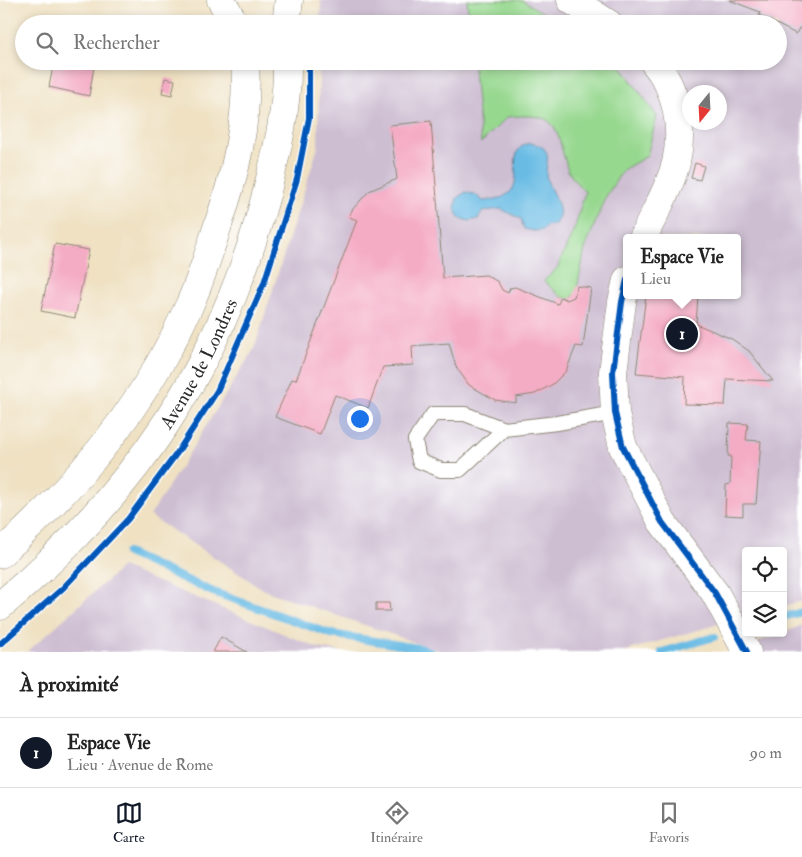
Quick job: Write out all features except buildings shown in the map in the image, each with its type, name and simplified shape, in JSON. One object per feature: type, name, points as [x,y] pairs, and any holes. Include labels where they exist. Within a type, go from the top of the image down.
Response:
[{"type":"main road","points":[[221,0],[230,15]]},
{"type":"main road","points":[[287,15],[289,0]]},
{"type":"main road","points":[[571,0],[594,15]]},
{"type":"main road","name":"Avenue de Londres","points":[[0,554],[32,526],[76,480],[116,429],[161,362],[190,306],[231,190],[242,138],[247,90],[246,70]]},
{"type":"main road","name":"Avenue de Londres","points":[[0,606],[46,568],[96,516],[150,448],[186,395],[218,331],[249,253],[281,138],[286,70]]},
{"type":"main road","points":[[645,234],[663,198],[676,163],[680,128],[675,100],[660,70]]},
{"type":"main road","points":[[623,298],[612,372],[615,413],[623,447],[662,522],[715,593],[747,652]]},
{"type":"lane","points":[[504,430],[460,470],[441,470],[419,461],[415,440],[432,414],[465,414],[504,430],[615,413]]},
{"type":"shaded area","points":[[321,0],[802,0],[802,601],[787,605],[787,547],[742,547],[742,617],[622,652],[443,652],[266,591],[150,516],[254,349],[318,147],[319,70],[787,70],[787,15],[320,15]]},
{"type":"shaded area","points":[[122,567],[318,648],[342,652],[27,652]]},
{"type":"shaded area","points":[[802,625],[802,652],[727,652],[771,637],[787,637],[787,631]]},
{"type":"green space","points":[[467,0],[522,0],[546,15],[468,15]]},
{"type":"green space","points":[[474,70],[624,70],[657,116],[647,156],[623,170],[605,198],[585,249],[576,294],[570,299],[561,297],[544,281],[557,268],[575,227],[585,192],[570,174],[556,131],[552,124],[537,117],[507,117],[481,143]]},
{"type":"water","points":[[529,143],[542,147],[547,154],[547,179],[559,207],[558,219],[554,225],[547,225],[543,230],[524,229],[521,219],[501,209],[483,211],[478,219],[469,221],[459,218],[455,209],[457,198],[466,192],[476,195],[483,201],[501,198],[510,192],[515,184],[516,156],[520,148]]},
{"type":"waterway","points":[[127,553],[213,592],[331,634],[424,649],[430,652]]},
{"type":"waterway","points":[[787,616],[802,612]]},
{"type":"waterway","points":[[662,652],[714,637]]},
{"type":"cycle path","points":[[0,644],[63,588],[128,519],[177,453],[217,391],[264,283],[297,179],[309,118],[309,70]]},
{"type":"cycle path","points":[[623,298],[613,372],[615,413],[623,447],[662,522],[715,593],[747,652]]},
{"type":"place","name":"Espace Vie","points":[[682,334]]}]
